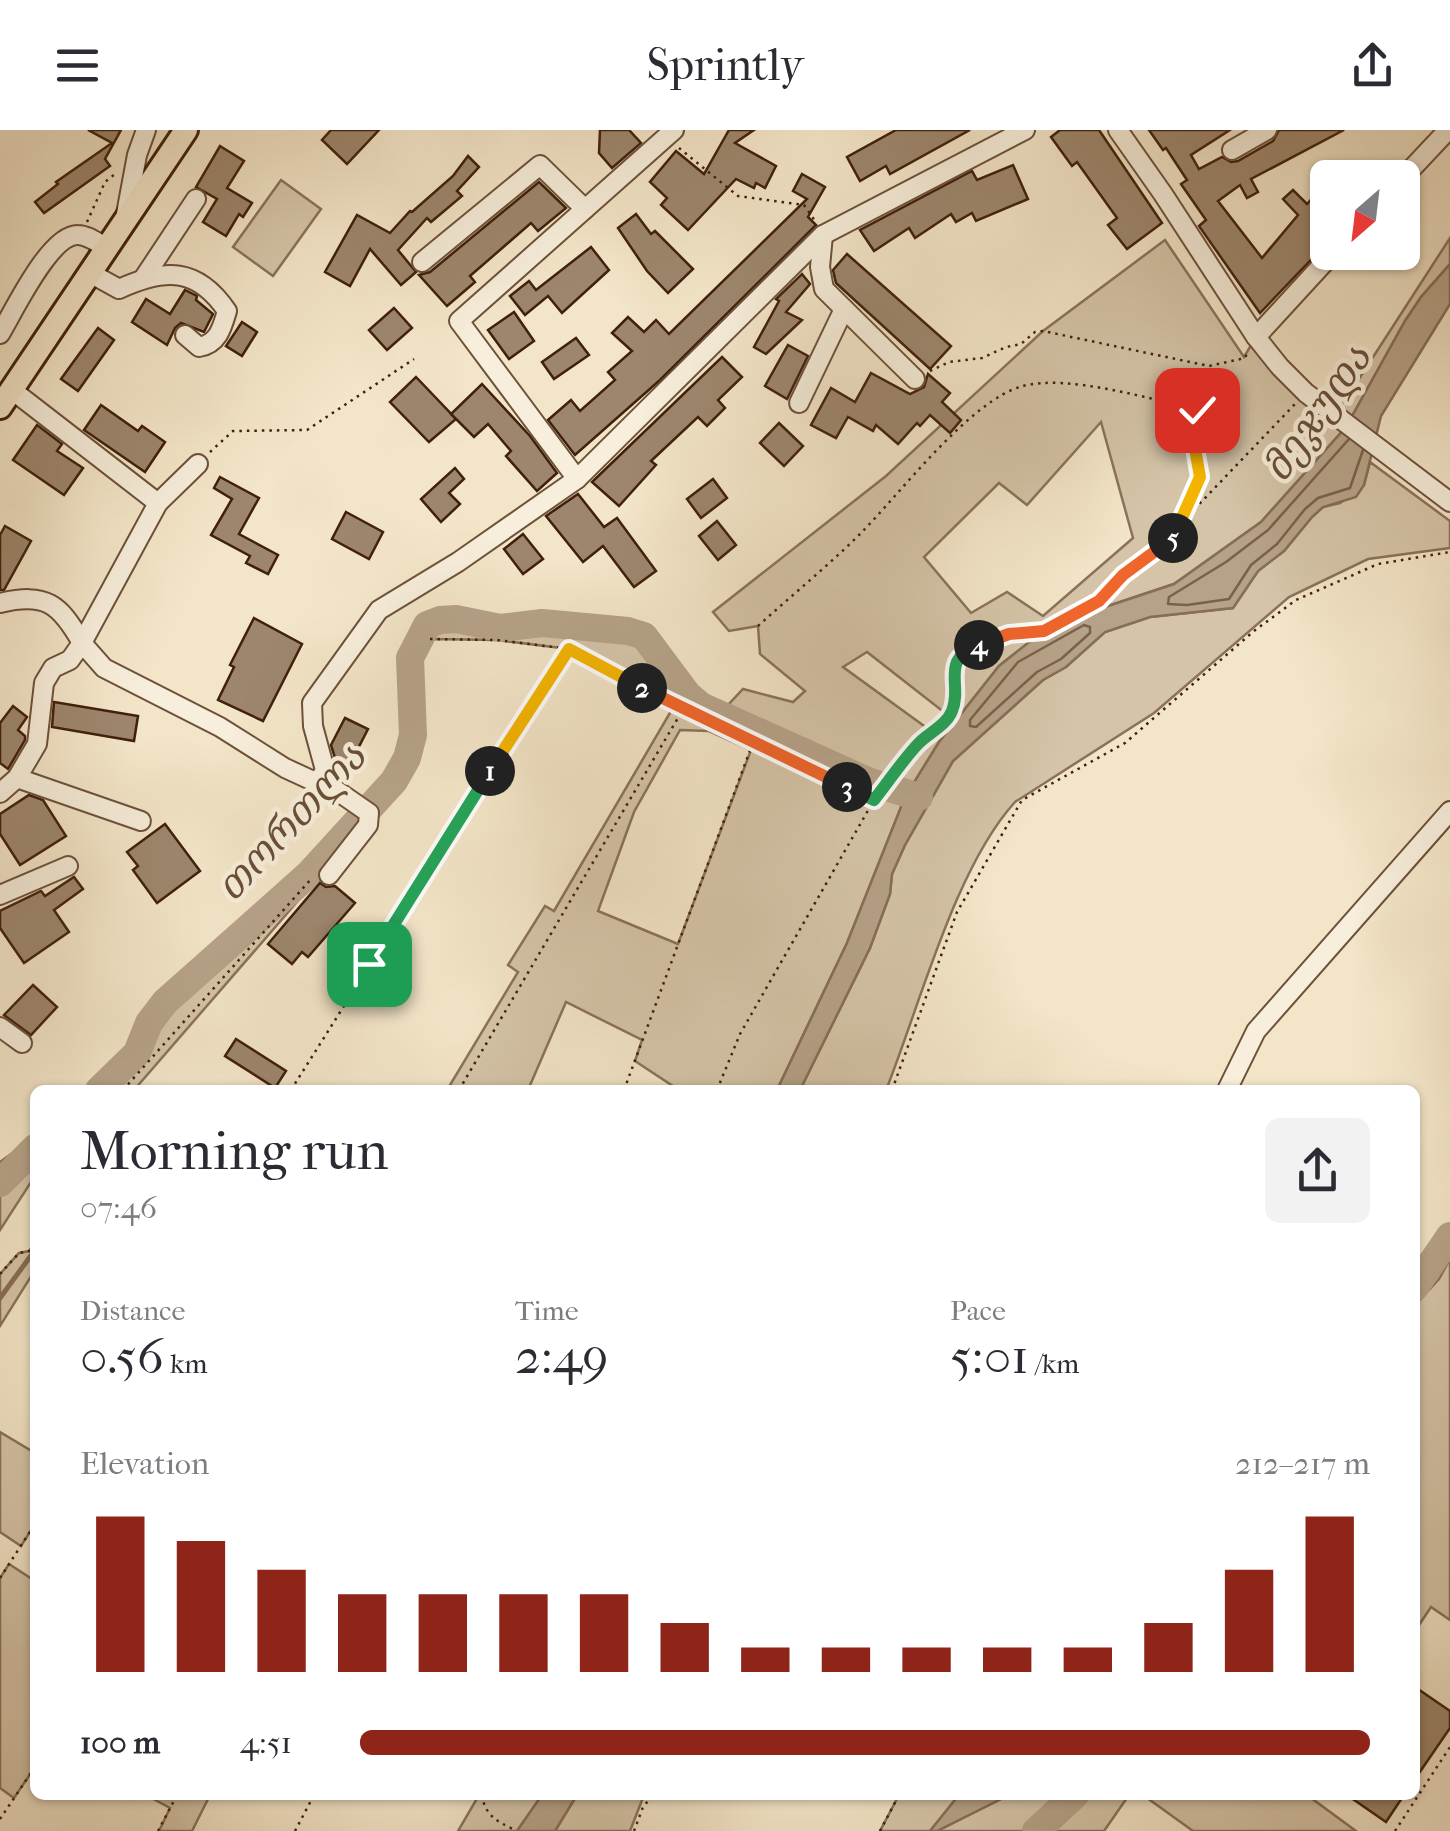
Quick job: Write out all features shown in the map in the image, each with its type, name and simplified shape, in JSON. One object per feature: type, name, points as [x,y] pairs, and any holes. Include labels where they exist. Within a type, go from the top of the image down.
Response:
[{"type":"main road","points":[[4,398],[186,130]]},
{"type":"street","points":[[124,224],[137,155],[146,130]]},
{"type":"street","points":[[320,877],[368,826],[365,810],[322,774],[312,726],[312,703],[378,610],[458,562],[576,479],[823,236],[1025,130]]},
{"type":"street","points":[[1118,130],[1256,337],[1306,393],[1450,502]]},
{"type":"street","points":[[1232,150],[1266,130]]},
{"type":"street","points":[[1420,160],[1448,130]]},
{"type":"street","points":[[576,479],[459,321],[665,132]]},
{"type":"street","points":[[422,262],[540,165],[584,209]]},
{"type":"street","points":[[142,278],[196,199]]},
{"type":"street","points":[[0,334],[51,250],[66,237],[81,234],[108,248]]},
{"type":"street","points":[[823,236],[820,268],[824,289],[916,378]]},
{"type":"street","points":[[1256,337],[1317,270]]},
{"type":"street","points":[[90,273],[118,290],[142,278],[189,274],[214,291],[228,312],[220,334],[208,346],[200,347],[185,335]]},
{"type":"street","points":[[799,403],[844,309]]},
{"type":"street","points":[[4,398],[158,502]]},
{"type":"street","points":[[0,793],[17,778],[37,744],[44,683],[53,668],[70,660],[82,643],[158,502],[198,464]]},
{"type":"street","points":[[0,604],[25,597],[64,612],[82,643],[104,668],[220,726],[285,768],[311,780],[322,774]]},
{"type":"street","points":[[17,778],[141,821]]},
{"type":"street","points":[[1230,1085],[1256,1030],[1450,812]]},
{"type":"street","points":[[0,895],[68,866]]},
{"type":"street","points":[[0,1027],[22,1043]]},
{"type":"path","points":[[665,132],[738,196],[804,205],[823,236]]},
{"type":"path","points":[[916,378],[949,362],[982,358],[1021,344],[1036,332],[1209,366],[1245,358]]},
{"type":"path","points":[[198,464],[233,431],[307,430],[414,359]]},
{"type":"path","points":[[718,1085],[740,1034],[874,800],[914,748],[949,716],[953,708],[953,671],[958,659],[968,649],[1009,634],[1044,631],[1099,601],[1123,575],[1172,540],[1200,477],[1194,443],[1197,410],[1209,366]]},
{"type":"path","points":[[758,626],[859,535],[934,454],[998,398],[1023,386],[1054,384],[1092,387],[1197,410]]},
{"type":"path","points":[[1183,522],[1306,393]]},
{"type":"path","points":[[894,1085],[957,912],[1022,800],[1140,732],[1254,631],[1296,600],[1378,564],[1450,552]]},
{"type":"path","points":[[430,638],[498,640],[569,649],[682,710],[874,800]]},
{"type":"path","points":[[294,1085],[569,649]]},
{"type":"path","points":[[462,1085],[682,710]]},
{"type":"path","points":[[626,1085],[753,744]]},
{"type":"path","points":[[129,1085],[320,877]]},
{"type":"path","points":[[0,1274],[19,1253],[30,1250]]},
{"type":"path","points":[[0,1578],[30,1532]]},
{"type":"path","points":[[1420,1793],[1450,1747]]},
{"type":"path","points":[[0,1819],[30,1774]]},
{"type":"path","points":[[158,1831],[174,1800]]},
{"type":"path","points":[[295,1831],[311,1800]]},
{"type":"path","points":[[482,1800],[492,1818],[513,1830]]},
{"type":"path","points":[[634,1831],[649,1800]]},
{"type":"path","points":[[880,1831],[896,1800]]},
{"type":"path","points":[[1395,1831],[1415,1800]]},
{"type":"shaded area","points":[[281,180],[321,209],[273,276],[233,247]]},
{"type":"shaded area","points":[[1450,238],[1450,264],[1405,321],[1346,427],[1261,522],[1174,584],[1081,615],[1028,643],[999,666],[939,742],[905,797],[847,943],[779,1085],[671,1085],[635,1061],[642,1040],[566,1002],[530,1085],[450,1085],[518,972],[508,965],[545,906],[554,911],[674,706],[569,649],[497,640],[430,639],[419,659],[420,744],[414,767],[138,1085],[104,1085],[137,1053],[149,1023],[165,1002],[309,874],[394,781],[407,758],[413,735],[410,658],[427,625],[456,619],[500,628],[542,623],[617,629],[644,636],[658,656],[662,654],[710,703],[725,708],[743,689],[793,702],[805,691],[760,654],[758,626],[729,631],[713,612],[886,476],[1043,331],[1165,240],[1244,357],[1256,337],[1335,416]],"holes":[[[1101,422],[1133,538],[1043,616],[1007,592],[971,613],[924,557],[999,483],[1027,505]],[[867,652],[949,716],[949,717],[931,731],[843,667]],[[680,730],[709,731],[751,750],[678,944],[598,911],[634,812]]]},
{"type":"shaded area","points":[[1370,462],[1450,521],[1450,548],[1368,559],[1289,597],[1154,713],[1015,802],[974,863],[957,900],[888,1085],[802,1085],[870,948],[905,845],[953,761],[1043,680],[1066,667],[1105,632],[1150,617],[1233,608],[1258,571],[1284,551],[1312,517],[1364,485]]},
{"type":"shaded area","points":[[30,1142],[30,1184],[0,1230],[0,1162]]},
{"type":"shaded area","points":[[29,1251],[30,1278],[0,1326],[0,1274],[19,1253]]},
{"type":"shaded area","points":[[1450,1259],[1450,1620],[1431,1607],[1420,1624],[1420,1300],[1439,1279]]},
{"type":"shaded area","points":[[0,1432],[30,1450],[30,1532],[21,1546],[0,1532]]},
{"type":"shaded area","points":[[9,1564],[30,1578],[30,1774],[14,1798],[0,1788],[0,1578]]},
{"type":"shaded area","points":[[155,1800],[208,1800],[192,1831],[159,1831],[170,1808]]},
{"type":"shaded area","points":[[476,1800],[539,1800],[517,1831],[458,1831]]},
{"type":"shaded area","points":[[574,1800],[642,1800],[630,1831],[555,1831]]},
{"type":"shaded area","points":[[896,1800],[955,1800],[930,1831],[880,1831]]},
{"type":"shaded area","points":[[999,1800],[1070,1800],[1052,1819],[1075,1800],[1126,1800],[1104,1831],[937,1831]]},
{"type":"shaded area","points":[[1150,1800],[1314,1800],[1356,1831],[1193,1831]]},
{"type":"water","points":[[1450,264],[1450,304],[1381,416],[1364,485],[1356,497],[1323,507],[1284,551],[1258,571],[1233,608],[1150,617],[1105,632],[1066,667],[1043,680],[953,761],[905,845],[870,948],[802,1085],[779,1085],[847,943],[905,797],[939,742],[999,666],[1028,643],[1081,615],[1174,584],[1261,522],[1346,427],[1421,297]]},
{"type":"water","points":[[539,1800],[574,1800],[555,1831],[517,1831]]},
{"type":"water","points":[[955,1800],[999,1800],[937,1831],[930,1831]]},
{"type":"building","points":[[88,130],[121,130],[105,159],[110,166],[44,213],[35,202],[56,182],[112,143]]},
{"type":"building","points":[[331,130],[379,130],[347,164],[322,140]]},
{"type":"building","points":[[600,130],[629,130],[641,143],[612,168],[599,153]]},
{"type":"building","points":[[729,130],[754,130],[735,143],[776,166],[765,188],[756,183],[754,188],[736,179],[688,230],[661,205],[667,198],[650,182],[676,151],[704,174]]},
{"type":"building","points":[[896,130],[970,130],[890,174],[886,166],[860,181],[847,157]]},
{"type":"building","points":[[1060,130],[1099,130],[1162,223],[1127,249],[1108,225],[1117,218],[1077,162],[1072,166],[1051,137]]},
{"type":"building","points":[[1149,130],[1230,130],[1191,155],[1199,169],[1222,157],[1238,161],[1273,141],[1279,130],[1344,130],[1251,179],[1258,192],[1247,198],[1240,185],[1218,201],[1262,258],[1298,215],[1283,199],[1293,190],[1307,204],[1310,201],[1310,261],[1260,313],[1199,226],[1206,220],[1181,184],[1187,180],[1166,148],[1163,150]]},
{"type":"building","points":[[220,146],[244,161],[227,188],[252,203],[243,217],[239,214],[226,236],[203,222],[217,199],[196,187]]},
{"type":"building","points":[[468,156],[479,167],[457,191],[462,196],[431,222],[427,218],[398,250],[416,272],[401,285],[370,249],[350,286],[325,272],[357,215],[390,233],[453,176]]},
{"type":"building","points":[[1013,165],[1028,199],[976,221],[972,213],[956,222],[951,214],[915,238],[909,228],[874,251],[860,230],[972,171],[977,180]]},
{"type":"building","points":[[802,174],[825,187],[808,217],[816,225],[660,380],[575,455],[548,420],[571,400],[580,411],[615,380],[608,372],[632,351],[612,333],[628,317],[644,332],[656,320],[669,334],[807,199],[793,191]]},
{"type":"building","points":[[539,182],[566,208],[538,231],[531,223],[470,276],[475,282],[447,306],[419,275],[430,272]]},
{"type":"building","points":[[636,214],[651,234],[655,231],[693,269],[668,293],[647,271],[618,228]]},
{"type":"building","points":[[591,247],[609,270],[562,313],[548,296],[525,315],[510,296],[529,281],[536,290]]},
{"type":"building","points":[[847,254],[951,346],[930,369],[836,283],[833,270]]},
{"type":"building","points":[[802,274],[810,284],[786,312],[802,320],[766,354],[754,347],[779,301],[776,299]]},
{"type":"building","points":[[185,290],[197,296],[196,300],[213,314],[204,332],[181,323],[167,345],[132,322],[146,299],[170,314]]},
{"type":"building","points":[[394,308],[412,328],[387,350],[369,330]]},
{"type":"building","points":[[514,312],[534,341],[509,359],[488,330]]},
{"type":"building","points":[[242,322],[257,332],[242,356],[226,346]]},
{"type":"building","points":[[98,328],[114,340],[78,391],[61,379]]},
{"type":"building","points":[[576,338],[589,355],[554,379],[542,362]]},
{"type":"building","points":[[788,345],[808,356],[787,399],[765,386]]},
{"type":"building","points":[[722,357],[742,377],[718,400],[725,408],[707,426],[698,417],[651,461],[656,465],[619,506],[592,482]]},
{"type":"building","points":[[871,373],[910,394],[924,387],[928,374],[950,393],[942,402],[961,420],[950,433],[930,415],[898,444],[876,425],[873,431],[848,417],[836,438],[811,425],[831,388],[855,402]]},
{"type":"building","points":[[416,377],[456,419],[429,442],[390,402]]},
{"type":"building","points":[[482,384],[530,436],[557,473],[537,491],[506,456],[511,451],[488,424],[474,437],[451,414]]},
{"type":"building","points":[[101,405],[138,431],[142,426],[165,442],[145,472],[84,430]]},
{"type":"building","points":[[779,423],[803,446],[784,466],[760,443]]},
{"type":"building","points":[[37,425],[62,444],[57,451],[83,468],[64,495],[13,460]]},
{"type":"building","points":[[455,468],[464,479],[449,493],[460,504],[441,522],[421,499]]},
{"type":"building","points":[[220,477],[259,498],[239,534],[278,555],[268,574],[246,563],[250,556],[211,535],[232,499],[214,488]]},
{"type":"building","points":[[713,479],[727,498],[701,518],[687,499]]},
{"type":"building","points":[[578,494],[604,527],[617,518],[656,571],[634,587],[603,546],[583,562],[546,516]]},
{"type":"building","points":[[346,512],[383,532],[369,559],[332,539]]},
{"type":"building","points":[[717,521],[736,545],[718,560],[699,536]]},
{"type":"building","points":[[5,526],[31,541],[4,590],[0,590],[0,535]]},
{"type":"building","points":[[523,534],[543,559],[523,574],[504,549]]},
{"type":"building","points":[[254,618],[302,644],[263,721],[218,700],[234,667],[230,665]]},
{"type":"building","points":[[54,702],[138,716],[134,741],[52,727]]},
{"type":"building","points":[[13,706],[27,717],[18,730],[25,740],[8,769],[0,763],[0,723]]},
{"type":"building","points":[[345,718],[368,729],[348,768],[336,761],[331,745]]},
{"type":"building","points":[[29,795],[43,800],[66,836],[20,865],[0,834],[0,814]]},
{"type":"building","points":[[165,824],[200,871],[157,903],[133,870],[138,866],[127,852]]},
{"type":"building","points":[[74,877],[83,889],[54,910],[69,932],[24,963],[0,928],[0,911],[41,891],[45,896]]},
{"type":"building","points":[[320,883],[335,886],[355,903],[308,957],[302,952],[292,964],[268,944]]},
{"type":"building","points":[[359,928],[379,942],[350,983],[331,970]]},
{"type":"building","points":[[33,985],[57,1007],[31,1035],[4,1015]]},
{"type":"building","points":[[236,1039],[286,1071],[277,1085],[270,1085],[225,1056]]},
{"type":"building","points":[[1420,1690],[1450,1711],[1450,1728],[1420,1772]]},
{"type":"building","points":[[1354,1800],[1401,1800],[1386,1822]]},
{"type":"waterway","name":"თორთლა","points":[[104,1085],[137,1053],[149,1023],[165,1002],[309,874],[394,781],[407,758],[413,735],[410,658],[427,625],[440,620],[456,619],[500,628],[542,623],[644,636],[688,695],[701,706],[870,782],[919,797]]},
{"type":"waterway","name":"თორთლა","points":[[0,1183],[30,1153]]},
{"type":"waterway","points":[[1420,1280],[1450,1236]]},
{"type":"waterway","points":[[0,1298],[30,1257]]},
{"type":"waterway","points":[[1036,1831],[1070,1800]]},
{"type":"route","points":[[369,964],[569,649],[698,718],[874,800],[921,740],[949,716],[953,708],[953,671],[968,649],[1009,634],[1044,631],[1099,601],[1123,575],[1172,540],[1200,477],[1194,443],[1197,410]]},
{"type":"water label","name":"მეჯუდა","points":[[1317,413]]}]
